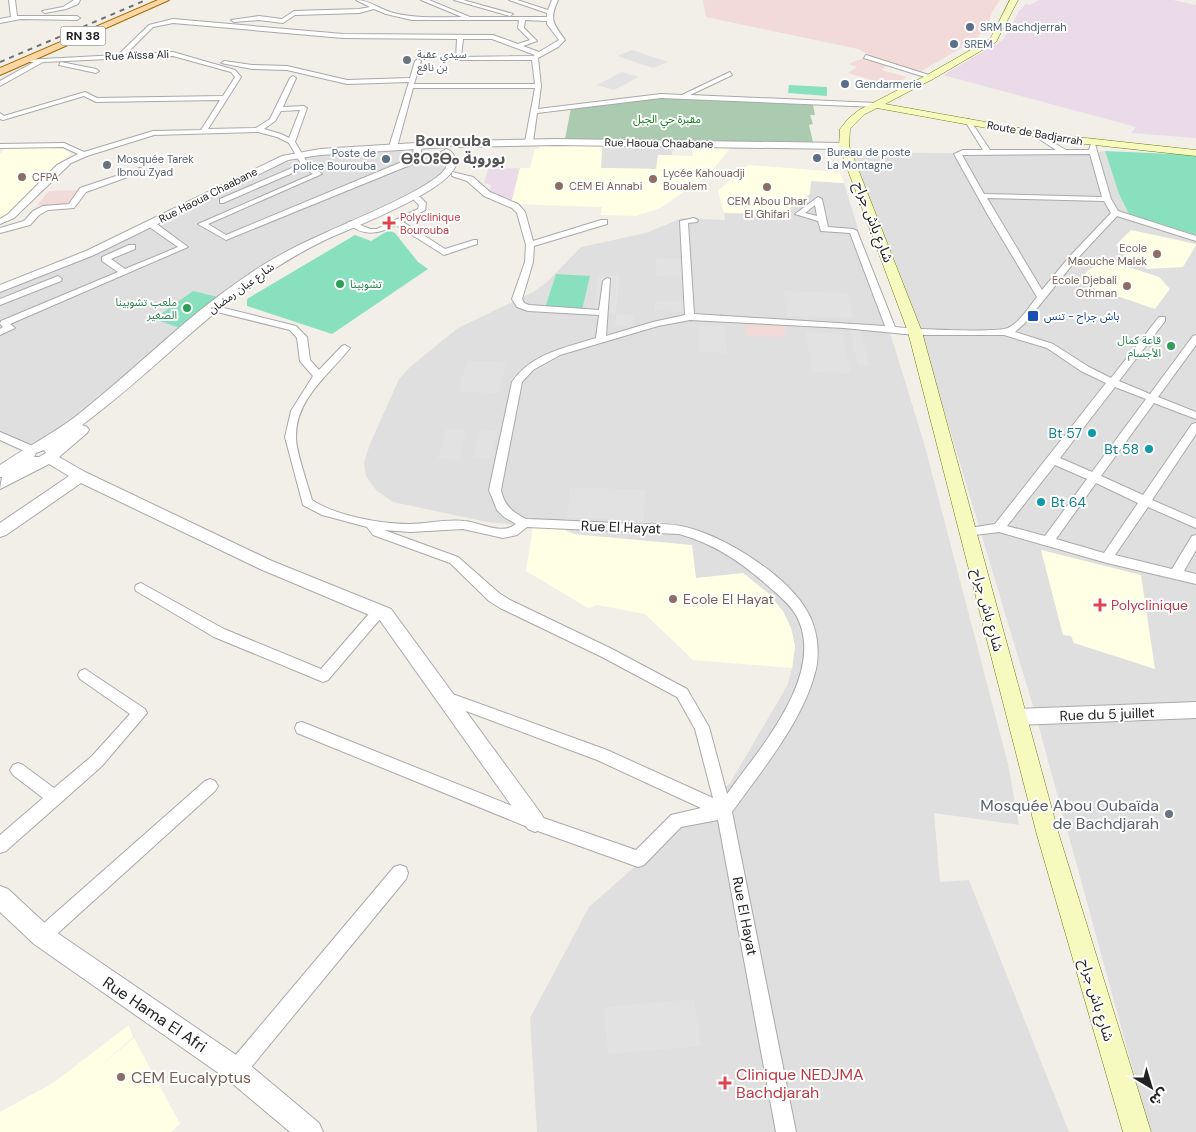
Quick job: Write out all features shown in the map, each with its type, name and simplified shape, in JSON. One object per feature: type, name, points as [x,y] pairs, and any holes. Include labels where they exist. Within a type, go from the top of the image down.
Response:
[{"type":"main road","name":"RN 38","points":[[0,72],[165,0]]},
{"type":"main road","points":[[844,146],[845,129],[852,120],[993,40],[1014,0]]},
{"type":"main road","points":[[896,95],[897,102],[915,112]]},
{"type":"main road","name":"Route de Badjarrah","points":[[876,105],[1036,134],[1093,148],[1196,153]]},
{"type":"main road","name":"شارع باش جراح","points":[[844,146],[915,332],[1048,835],[1137,1132]]},
{"type":"street","points":[[12,0],[14,17]]},
{"type":"street","points":[[24,14],[64,8],[73,5],[76,0]]},
{"type":"street","points":[[361,1],[373,0]]},
{"type":"street","points":[[424,0],[472,19]]},
{"type":"street","points":[[457,0],[533,19]]},
{"type":"street","points":[[512,0],[549,16]]},
{"type":"street","points":[[460,37],[458,59],[537,56],[556,47],[562,40],[553,30],[549,16],[555,0]]},
{"type":"street","points":[[361,1],[398,16],[438,20],[522,20],[549,16]]},
{"type":"street","points":[[215,24],[244,18],[283,21],[294,13],[359,12],[375,7]]},
{"type":"street","points":[[427,15],[438,20]]},
{"type":"street","points":[[0,21],[14,17],[77,18]]},
{"type":"street","points":[[517,46],[534,41],[518,28],[522,20]]},
{"type":"street","points":[[120,56],[154,24],[173,21],[343,36],[493,37],[537,56]]},
{"type":"street","name":"Rue Aïssa Ali","points":[[26,61],[173,54],[195,59],[236,73],[238,77],[204,132]]},
{"type":"street","points":[[529,142],[538,86],[537,56]]},
{"type":"street","points":[[866,57],[930,77]]},
{"type":"street","points":[[195,59],[252,67],[287,68],[347,82],[491,87],[538,86]]},
{"type":"street","points":[[0,84],[42,61],[96,71]]},
{"type":"street","points":[[393,147],[418,61]]},
{"type":"street","points":[[684,96],[730,74]]},
{"type":"street","points":[[258,130],[272,120],[293,78]]},
{"type":"street","points":[[0,115],[3,118],[85,94],[96,100],[225,98]]},
{"type":"street","points":[[534,111],[638,98],[684,96],[876,105]]},
{"type":"street","points":[[278,108],[304,108],[291,142]]},
{"type":"street","points":[[968,121],[988,152]]},
{"type":"street","points":[[258,130],[280,135],[291,142],[305,165],[318,174],[202,224],[226,238],[271,212],[412,161],[423,146]]},
{"type":"street","points":[[0,222],[11,216],[68,161],[84,154],[154,133],[296,130]]},
{"type":"street","points":[[1036,134],[1064,151]]},
{"type":"street","name":"Rue Haoua Chaabane","points":[[0,289],[82,256],[151,224],[266,165],[300,154],[393,147],[423,146],[452,148],[474,143],[529,142],[844,146]]},
{"type":"street","points":[[0,152],[3,146],[64,146],[84,154]]},
{"type":"street","points":[[452,148],[458,168],[455,174],[470,179],[489,195],[517,208],[521,212],[530,245],[528,269],[517,299],[520,305],[528,308],[603,313]]},
{"type":"street","name":"شارع عبان رمضان","points":[[39,454],[217,309],[354,225],[436,182],[448,172],[452,163],[452,148]]},
{"type":"street","points":[[1041,296],[958,154],[963,152],[1064,151],[1093,148],[1107,199],[1114,213],[1196,239]]},
{"type":"street","points":[[224,201],[305,165]]},
{"type":"street","points":[[0,232],[27,223],[35,211],[71,206],[83,190],[143,170]]},
{"type":"street","name":"شارع عبان رمضان","points":[[354,225],[417,198],[443,184],[455,174]]},
{"type":"street","points":[[982,196],[1107,199]]},
{"type":"street","points":[[354,225],[375,232],[422,209],[423,205],[417,198]]},
{"type":"street","points":[[253,202],[271,212]]},
{"type":"street","points":[[1005,332],[1016,327],[1114,213]]},
{"type":"street","points":[[690,317],[684,221],[694,220]]},
{"type":"street","points":[[823,220],[824,229],[854,231],[891,328]]},
{"type":"street","points":[[397,222],[440,251],[451,251],[474,242]]},
{"type":"street","points":[[530,245],[604,222]]},
{"type":"street","points":[[2,323],[184,246],[151,224]]},
{"type":"street","points":[[124,272],[105,259],[132,247]]},
{"type":"street","points":[[0,302],[58,279]]},
{"type":"street","points":[[601,340],[606,281]]},
{"type":"street","points":[[217,309],[293,328],[302,337],[305,361],[318,375]]},
{"type":"street","name":"شارع عبان رمضان","points":[[39,454],[217,309]]},
{"type":"street","name":"Rue El Hayat","points":[[786,1132],[724,811],[786,719],[801,692],[809,668],[811,644],[805,620],[794,602],[760,572],[734,552],[716,541],[700,535],[679,530],[524,523],[511,517],[501,509],[496,499],[495,490],[517,382],[524,370],[539,360],[601,340],[675,319],[690,317],[891,328],[915,332],[1005,332],[1050,346],[1085,369],[1112,382],[1196,416]]},
{"type":"street","points":[[999,528],[1162,319]]},
{"type":"street","points":[[0,332],[10,328],[2,323]]},
{"type":"street","points":[[1047,542],[1196,338]]},
{"type":"street","points":[[345,348],[318,375],[295,414],[291,426],[290,437],[307,502],[312,507],[371,523],[408,528],[451,524],[507,533],[517,530],[524,523]]},
{"type":"street","points":[[1107,558],[1196,426]]},
{"type":"street","points":[[0,436],[266,565],[385,614],[448,698],[535,822]]},
{"type":"street","points":[[0,472],[39,454]]},
{"type":"street","points":[[0,484],[39,454]]},
{"type":"street","points":[[1052,459],[1196,524]]},
{"type":"street","points":[[0,531],[80,476]]},
{"type":"street","points":[[371,523],[377,532],[454,560],[494,596],[506,604],[607,652],[682,693],[702,727],[724,811]]},
{"type":"street","points":[[967,532],[999,528],[1107,558],[1196,579]]},
{"type":"street","points":[[1174,574],[1196,539]]},
{"type":"street","points":[[141,588],[219,633],[323,676],[379,612]]},
{"type":"street","points":[[0,845],[97,761],[140,713],[85,675]]},
{"type":"street","points":[[448,698],[602,755],[724,811]]},
{"type":"street","name":"Rue du 5 juillet","points":[[1017,717],[1196,710]]},
{"type":"street","points":[[302,728],[535,822],[638,859],[677,820],[724,811]]},
{"type":"street","points":[[18,770],[55,798]]},
{"type":"street","points":[[42,936],[210,786]]},
{"type":"street","points":[[236,1070],[400,873]]},
{"type":"street","name":"Rue Hama El Afri","points":[[0,897],[42,936],[236,1070],[310,1132]]},
{"type":"shaded area","points":[[703,0],[1000,0],[992,12],[988,24],[978,37],[969,40],[968,44],[920,72],[879,60],[858,49],[706,17]]},
{"type":"shaded area","points":[[1039,0],[1173,0],[1196,5],[1196,138],[1131,133],[1136,127],[943,75],[1003,40],[1019,11],[1026,4],[1030,5]]},
{"type":"shaded area","points":[[632,50],[668,62],[653,68],[617,56]]},
{"type":"shaded area","points":[[863,58],[888,65],[881,70],[907,77],[892,86],[848,73],[857,67],[848,64]]},
{"type":"shaded area","points":[[622,72],[639,77],[614,90],[597,85]]},
{"type":"shaded area","points":[[540,145],[602,146],[601,168],[656,169],[658,155],[693,156],[692,147],[730,148],[709,175],[660,208],[636,216],[601,215],[602,207],[511,204],[520,168],[530,168],[535,149],[539,149]]},
{"type":"shaded area","name":"CFPA","points":[[59,146],[71,154],[55,165],[35,189],[7,216],[0,219],[0,154],[7,147]]},
{"type":"shaded area","points":[[602,146],[673,147],[672,155],[658,155],[657,169],[601,168]]},
{"type":"shaded area","points":[[420,150],[431,154],[444,165],[444,171],[432,182],[314,238],[258,268],[236,283],[155,348],[63,430],[21,451],[0,442],[0,292],[92,255],[279,165],[307,157]]},
{"type":"shaded area","points":[[1105,151],[1119,194],[1129,214],[1196,235],[1196,1132],[1150,1132],[1035,713],[920,330],[851,152],[1084,155]]},
{"type":"shaded area","name":"CEM Abou Dhar El Ghifari","points":[[748,165],[840,172],[844,183],[811,181],[810,194],[782,214],[724,213],[718,191]]},
{"type":"shaded area","points":[[520,168],[511,204],[488,193],[491,185],[484,183],[488,169]]},
{"type":"shaded area","points":[[811,181],[844,183],[924,443],[1008,764],[1019,825],[934,813],[940,882],[969,880],[1069,1132],[537,1132],[530,1018],[589,907],[730,783],[787,686],[795,646],[791,628],[783,611],[565,530],[487,522],[393,502],[376,490],[366,476],[364,462],[399,379],[411,366],[458,328],[533,292],[547,282],[581,247],[646,233],[682,218],[725,220],[724,213],[782,214]]},
{"type":"shaded area","points":[[80,190],[69,205],[37,205],[49,191]]},
{"type":"shaded area","name":"Ecole Maouche Malek","points":[[1131,230],[1196,245],[1183,267],[1148,269],[1131,262],[1116,245]]},
{"type":"shaded area","points":[[656,258],[682,259],[682,277],[656,276]]},
{"type":"shaded area","name":"Ecole Djebali Othman","points":[[1122,265],[1159,277],[1170,289],[1155,309],[1079,283],[1088,270],[1094,267]]},
{"type":"shaded area","points":[[598,275],[619,275],[616,314],[594,314]]},
{"type":"shaded area","points":[[783,291],[847,293],[853,318],[787,316]]},
{"type":"shaded area","points":[[655,301],[684,302],[684,312],[655,311]]},
{"type":"shaded area","points":[[616,314],[634,315],[633,326],[615,326]]},
{"type":"shaded area","points":[[698,325],[725,326],[727,353],[699,352]]},
{"type":"shaded area","points":[[744,325],[785,326],[785,337],[746,336]]},
{"type":"shaded area","points":[[850,328],[860,328],[869,366],[858,365]]},
{"type":"shaded area","points":[[806,332],[843,334],[851,373],[812,372]]},
{"type":"shaded area","points":[[467,361],[506,362],[499,393],[459,392]]},
{"type":"shaded area","points":[[446,430],[466,430],[459,460],[438,459]]},
{"type":"shaded area","points":[[480,430],[497,431],[491,459],[473,458]]},
{"type":"shaded area","points":[[570,487],[645,490],[644,521],[567,517]]},
{"type":"shaded area","name":"Ecole El Hayat","points":[[533,527],[565,530],[573,534],[692,545],[696,578],[743,573],[768,593],[783,611],[791,628],[795,646],[792,668],[693,660],[645,614],[597,605],[588,608],[526,571]]},
{"type":"shaded area","name":"Polyclinique","points":[[1041,550],[1141,575],[1155,669],[1074,643],[1071,636],[1063,635]]},
{"type":"shaded area","points":[[694,999],[701,1046],[608,1054],[604,1007]]},
{"type":"shaded area","name":"CEM Eucalyptus","points":[[129,1025],[133,1037],[101,1065],[134,1038],[180,1124],[171,1132],[0,1132],[0,1112],[53,1083]]},
{"type":"green space","points":[[789,85],[827,87],[827,96],[788,93]]},
{"type":"green space","name":"مقبرة حي الجبل","points":[[666,97],[813,105],[815,115],[810,115],[813,124],[809,125],[813,142],[565,139],[571,108]]},
{"type":"green space","points":[[1105,151],[1196,155],[1196,235],[1129,214],[1119,194]]},
{"type":"green space","name":"تشوبينا","points":[[389,230],[395,233],[418,262],[428,269],[332,334],[247,306],[247,299],[355,235],[371,241]]},
{"type":"green space","points":[[556,274],[590,276],[582,310],[545,308]]},
{"type":"green space","name":"ملعب تشوبينا الصغير","points":[[193,291],[218,297],[180,328],[154,319]]},
{"type":"railway","points":[[0,62],[146,0]]},
{"type":"place","name":"SRM Bachdjerrah","points":[[970,27]]},
{"type":"place","name":"SREM","points":[[954,44]]},
{"type":"place","name":"سيدي عقبة بن نافع","points":[[407,60]]},
{"type":"place","name":"Gendarmerie","points":[[845,84]]},
{"type":"place","name":"Bureau de poste La Montagne","points":[[817,158]]},
{"type":"place","name":"Poste de police Bourouba","points":[[386,159]]},
{"type":"place","name":"Mosquée Tarek Ibnou Zyad","points":[[107,165]]},
{"type":"place","name":"CFPA","points":[[22,177]]},
{"type":"place","name":"Lycée Kahouadji Boualem","points":[[653,179]]},
{"type":"place","name":"CEM El Annabi","points":[[559,186]]},
{"type":"place","name":"CEM Abou Dhar El Ghifari","points":[[767,187]]},
{"type":"place","name":"Polyclinique Bourouba","points":[[389,223]]},
{"type":"place","name":"Ecole Maouche Malek","points":[[1157,254]]},
{"type":"place","name":"تشوبينا","points":[[340,284]]},
{"type":"place","name":"Ecole Djebali Othman","points":[[1127,286]]},
{"type":"place","name":"ملعب تشوبينا الصغير","points":[[187,308]]},
{"type":"place","name":"باش جراح - تنس","points":[[1033,316]]},
{"type":"place","name":"قاعة كمال الأجسام","points":[[1171,346]]},
{"type":"place","name":"Bt 57","points":[[1092,433]]},
{"type":"place","name":"Bt 58","points":[[1149,449]]},
{"type":"place","name":"Bt 64","points":[[1041,502]]},
{"type":"place","name":"Ecole El Hayat","points":[[673,599]]},
{"type":"place","name":"Polyclinique","points":[[1100,605]]},
{"type":"place","name":"Mosquée Abou Oubaïda de Bachdjarah","points":[[1169,814]]},
{"type":"place","name":"CEM Eucalyptus","points":[[121,1077]]},
{"type":"place","name":"Clinique NEDJMA Bachdjarah","points":[[725,1083]]},
{"type":"district","name":"Bourouba ⴱⵓⵔⵓⴱⴰ بوروبة","points":[[453,149]]}]
